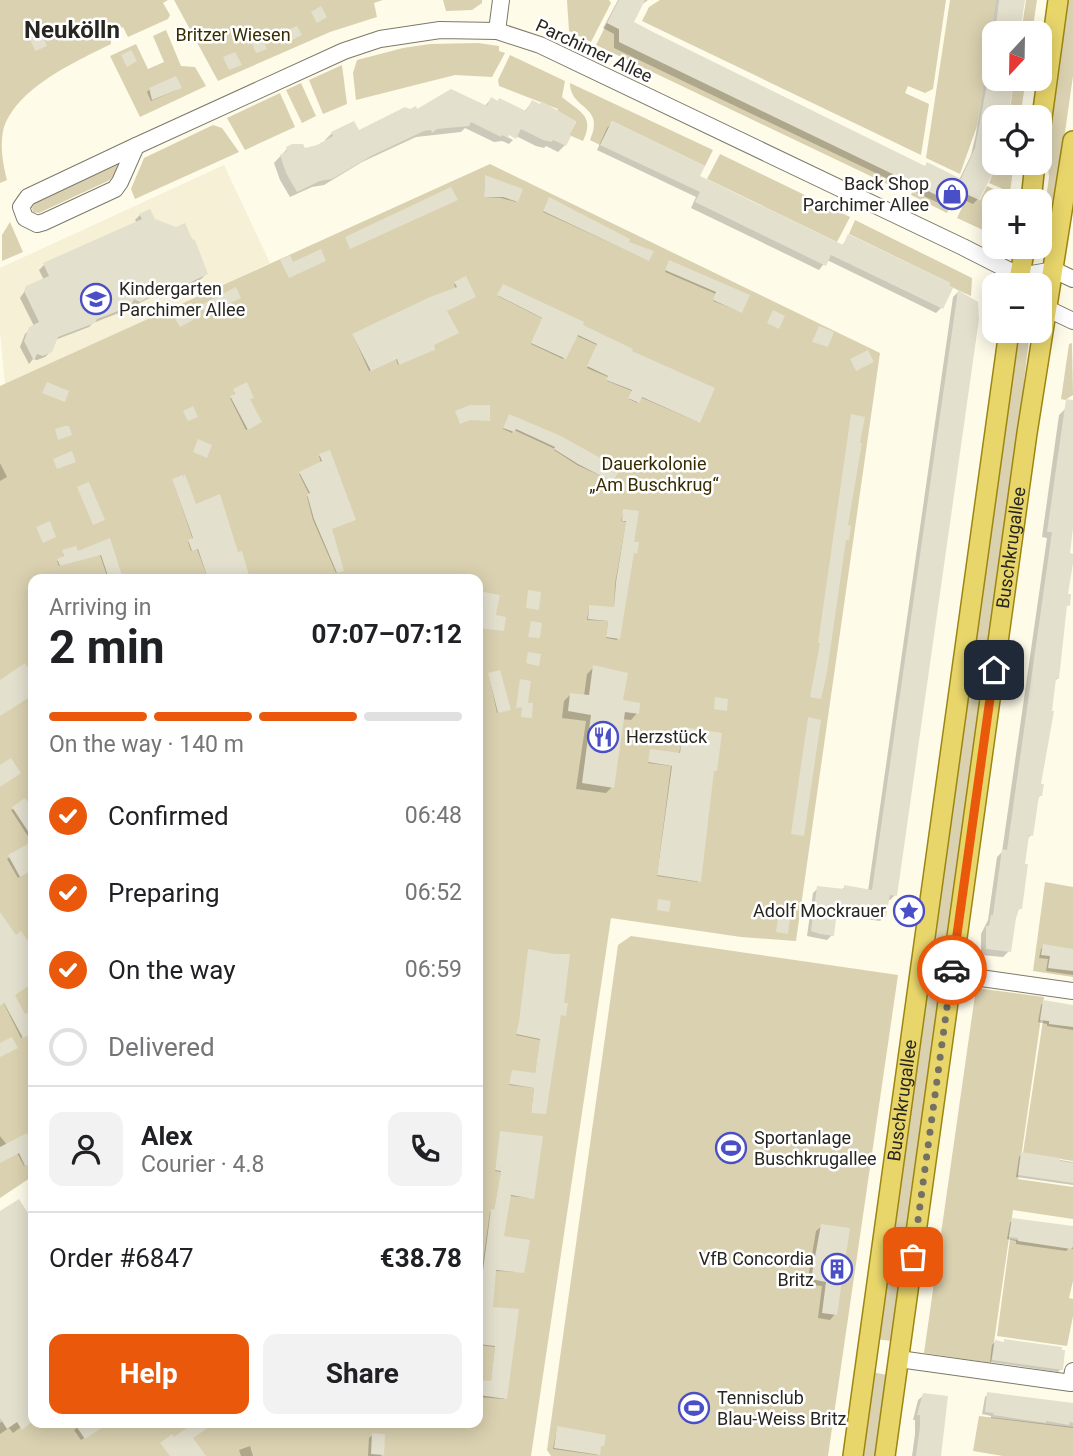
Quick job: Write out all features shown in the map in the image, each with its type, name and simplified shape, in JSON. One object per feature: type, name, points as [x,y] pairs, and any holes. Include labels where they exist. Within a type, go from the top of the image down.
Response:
[{"type":"main road","points":[[1044,105],[1058,0]]},
{"type":"main road","name":"Buschkrugallee","points":[[1052,276],[1073,141]]},
{"type":"main road","name":"Buschkrugallee","points":[[853,1456],[1007,343]]},
{"type":"main road","name":"Buschkrugallee","points":[[886,1456],[1038,343]]},
{"type":"main road","points":[[920,970],[952,974]]},
{"type":"main road","points":[[867,1354],[899,1359]]},
{"type":"street","points":[[496,31],[501,0]]},
{"type":"street","name":"Parchimer Allee","points":[[136,146],[115,189],[44,222],[31,222],[25,218],[21,207],[28,197],[136,146],[344,51],[380,39],[412,33],[440,30],[496,31],[540,45],[1004,273]]},
{"type":"street","points":[[1046,273],[1054,270],[1073,279]]},
{"type":"street","points":[[1052,309],[1073,321]]},
{"type":"street","points":[[952,974],[1073,991]]},
{"type":"street","points":[[899,1359],[1072,1377]]},
{"type":"shaded area","name":"Kindergarten Parchimer Allee","points":[[224,165],[270,263],[5,385],[0,331],[0,268]]},
{"type":"green space","name":"Britzer Wiesen","points":[[0,0],[168,0],[163,3],[170,15],[168,19],[128,37],[123,27],[111,32],[111,44],[48,78],[19,102],[3,131],[2,156],[7,180],[0,183]]},
{"type":"green space","name":"Britzer Wiesen","points":[[174,0],[383,0],[374,3],[377,17],[330,32],[218,81]]},
{"type":"green space","points":[[443,0],[482,0],[482,3],[472,10],[446,11]]},
{"type":"green space","points":[[567,0],[609,0],[611,3],[591,42],[569,31]]},
{"type":"green space","points":[[660,0],[946,0],[933,89],[925,93],[908,86],[905,93],[929,104],[921,155],[642,21],[649,7]]},
{"type":"green space","points":[[950,0],[996,0],[993,21],[982,21],[982,91],[977,126],[960,174],[926,158]]},
{"type":"green space","points":[[1026,0],[1037,0],[1034,21],[1023,21]]},
{"type":"green space","points":[[1068,0],[1073,0],[1073,76],[1052,223],[1052,189],[1047,189],[1049,175],[1052,175],[1052,107]]},
{"type":"green space","points":[[607,23],[622,31],[619,41],[910,182],[904,192],[596,45]]},
{"type":"green space","points":[[166,30],[181,66],[195,67],[206,86],[140,117],[110,56],[136,44],[148,69],[164,62],[153,36]]},
{"type":"green space","points":[[478,43],[499,46],[499,51],[505,53],[492,77],[455,75],[356,100],[353,73],[357,60],[430,44]]},
{"type":"green space","points":[[510,55],[565,81],[562,97],[580,111],[586,120],[583,141],[569,135],[576,122],[557,112],[558,109],[499,86],[498,80]]},
{"type":"green space","points":[[342,65],[347,104],[323,114],[309,80]]},
{"type":"green space","points":[[301,83],[316,116],[302,123],[286,90]]},
{"type":"green space","points":[[570,83],[713,150],[705,166],[612,121],[600,145],[590,140],[594,120],[575,98]]},
{"type":"green space","points":[[1012,91],[1024,91],[1022,105],[1011,105]]},
{"type":"green space","points":[[280,93],[295,127],[245,150],[227,118]]},
{"type":"green space","points":[[213,125],[222,128],[239,152],[135,199],[131,189],[144,158]]},
{"type":"green space","points":[[720,154],[850,217],[837,242],[707,179]]},
{"type":"green space","name":"Dauerkolonie „Am Buschkrug“","points":[[490,164],[880,353],[796,941],[741,937],[611,918],[531,1456],[0,1456],[0,1423],[28,1403],[28,1428],[483,1428],[483,574],[28,574],[28,1179],[0,1198],[0,386]]},
{"type":"green space","points":[[117,165],[120,167],[110,180],[39,213],[33,212],[35,203]]},
{"type":"green space","points":[[992,175],[1012,175],[1010,189],[989,183]]},
{"type":"green space","points":[[916,184],[952,202],[947,213],[911,195]]},
{"type":"green space","points":[[968,195],[980,200],[982,196],[982,229],[957,218]]},
{"type":"green space","points":[[855,220],[972,278],[971,296],[849,234]]},
{"type":"green space","points":[[10,222],[23,252],[2,261],[2,235]]},
{"type":"green space","points":[[1018,343],[1029,343],[1020,442],[947,956],[931,953]]},
{"type":"green space","points":[[1072,343],[1073,395],[1065,400],[1061,399],[1069,344]]},
{"type":"green space","points":[[1045,882],[1073,887],[1073,977],[1033,971]]},
{"type":"green space","name":"Sportanlage Buschkrugallee","points":[[631,936],[898,975],[828,1456],[551,1456],[547,1450],[618,945]]},
{"type":"green space","points":[[926,988],[943,990],[892,1341],[875,1339]]},
{"type":"green space","points":[[976,988],[1044,997],[1018,1179],[1073,1187],[1073,1219],[1013,1210],[991,1363],[924,1353]]},
{"type":"green space","points":[[1043,1020],[1073,1025],[1073,1161],[1023,1153]]},
{"type":"green space","points":[[1010,1239],[1073,1248],[1073,1281],[1069,1298],[1073,1299],[1073,1316],[1067,1346],[997,1336]]},
{"type":"green space","points":[[871,1372],[888,1375],[876,1456],[859,1456]]},
{"type":"green space","points":[[979,1416],[1073,1427],[1073,1456],[1003,1456],[973,1451]]},
{"type":"building","points":[[619,0],[645,0],[634,22],[925,166],[927,162],[961,179],[975,148],[982,111],[982,175],[992,175],[985,189],[982,189],[979,200],[963,192],[957,205],[619,42],[619,29],[607,23]]},
{"type":"building","points":[[999,0],[1025,0],[1022,21],[996,21]]},
{"type":"building","points":[[321,6],[327,17],[317,23],[311,12]]},
{"type":"building","points":[[297,26],[302,35],[290,41],[285,31]]},
{"type":"building","points":[[42,34],[47,46],[35,51],[30,39]]},
{"type":"building","points":[[261,36],[267,49],[256,53],[251,41]]},
{"type":"building","points":[[131,50],[137,61],[127,67],[121,55]]},
{"type":"building","points":[[235,52],[242,65],[229,70],[223,57]]},
{"type":"building","points":[[176,76],[182,88],[152,100],[149,88]]},
{"type":"building","points":[[451,89],[487,106],[491,97],[526,111],[532,100],[540,104],[541,101],[576,121],[566,146],[553,140],[543,140],[521,129],[516,139],[509,135],[508,138],[502,135],[501,137],[471,122],[469,126],[437,129],[432,133],[431,130],[424,131],[371,156],[332,179],[320,181],[297,192],[280,155],[287,151],[286,147],[292,144],[303,144],[305,148],[317,145],[333,136],[331,132],[354,121],[359,130],[405,107],[410,109],[416,106],[417,109]]},
{"type":"building","points":[[986,91],[1012,91],[1010,105],[983,105]]},
{"type":"building","points":[[612,121],[705,166],[700,176],[843,245],[848,234],[950,283],[949,286],[953,288],[943,309],[831,255],[826,266],[695,202],[700,192],[600,145]]},
{"type":"building","points":[[485,175],[523,189],[518,202],[503,197],[484,197]]},
{"type":"building","points":[[451,187],[458,200],[350,249],[345,237]]},
{"type":"building","points":[[549,197],[630,239],[629,242],[654,251],[649,261],[543,211]]},
{"type":"building","points":[[150,209],[155,219],[176,227],[185,223],[195,240],[208,274],[174,290],[172,285],[140,302],[134,299],[131,306],[58,337],[52,352],[43,356],[37,354],[34,361],[24,341],[29,327],[39,322],[24,291],[26,286],[49,276],[43,263],[142,219],[139,214]]},
{"type":"building","points":[[321,249],[326,261],[289,278],[280,260],[290,255],[293,262]]},
{"type":"building","points":[[669,260],[750,295],[742,313],[713,300],[716,292],[665,270]]},
{"type":"building","points":[[466,276],[476,297],[447,311],[459,333],[434,345],[435,350],[399,365],[397,359],[371,371],[352,334],[457,287],[454,282]]},
{"type":"building","points":[[503,284],[584,322],[583,325],[633,349],[632,351],[715,388],[700,423],[642,397],[639,403],[628,398],[632,390],[606,380],[608,376],[587,366],[597,344],[578,335],[566,359],[531,343],[542,318],[497,295]]},
{"type":"building","points":[[236,287],[241,298],[206,314],[201,305]]},
{"type":"building","points":[[958,290],[978,302],[979,319],[897,896],[890,895],[886,917],[837,910],[834,936],[820,934],[811,931],[817,886],[844,889],[844,885],[872,890]]},
{"type":"building","points":[[190,309],[195,319],[180,327],[174,317]]},
{"type":"building","points":[[773,310],[785,316],[779,329],[767,323]]},
{"type":"building","points":[[819,326],[834,332],[828,347],[812,342]]},
{"type":"building","points":[[868,350],[874,362],[856,371],[850,359]]},
{"type":"building","points":[[47,382],[69,391],[65,402],[42,393]]},
{"type":"building","points":[[247,382],[254,398],[250,399],[262,422],[248,430],[230,396],[235,394],[233,389]]},
{"type":"building","points":[[1066,399],[1073,400],[1073,528],[1070,553],[1073,554],[1073,563],[1068,594],[1071,594],[1070,606],[1067,605],[1059,679],[1056,678],[1054,711],[1041,784],[1044,784],[1042,796],[1039,796],[1033,836],[1029,835],[1022,909],[1019,909],[1016,918],[1011,952],[986,949],[986,926],[989,926],[993,915],[1002,849],[1007,850],[1052,532],[1047,532]]},
{"type":"building","points":[[470,405],[490,405],[490,421],[470,420],[460,424],[455,411]]},
{"type":"building","points":[[193,406],[198,417],[188,421],[183,411]]},
{"type":"building","points":[[509,414],[561,436],[620,469],[613,482],[578,464],[554,449],[555,447],[516,429],[514,432],[503,428]]},
{"type":"building","points":[[851,414],[865,417],[848,525],[851,526],[849,540],[846,540],[821,699],[810,697],[820,643]]},
{"type":"building","points":[[69,426],[72,435],[58,440],[55,429]]},
{"type":"building","points":[[198,439],[212,445],[207,458],[193,452]]},
{"type":"building","points":[[330,450],[356,520],[332,529],[344,571],[337,573],[314,519],[307,494],[310,493],[299,472],[322,461],[319,454]]},
{"type":"building","points":[[72,451],[76,462],[57,469],[53,459]]},
{"type":"building","points":[[185,474],[196,504],[220,494],[238,552],[242,551],[249,574],[206,574],[198,549],[192,551],[188,540],[193,538],[172,479],[183,475],[183,478]]},
{"type":"building","points":[[89,482],[105,520],[93,525],[77,487]]},
{"type":"building","points":[[623,509],[639,511],[634,542],[639,542],[637,554],[634,553],[620,639],[606,637],[608,621],[588,619],[589,605],[614,607],[626,521],[622,521]]},
{"type":"building","points":[[50,521],[56,537],[43,543],[36,527]]},
{"type":"building","points":[[110,538],[121,574],[107,574],[101,555],[60,566],[57,559],[64,556],[62,550],[76,546],[78,551]]},
{"type":"building","points":[[528,590],[541,592],[539,610],[526,608]]},
{"type":"building","points":[[483,592],[500,595],[496,615],[506,617],[504,631],[483,629]]},
{"type":"building","points":[[531,621],[542,623],[540,638],[528,637]]},
{"type":"building","points":[[528,652],[541,654],[539,666],[526,663]]},
{"type":"building","points":[[25,663],[28,668],[28,698],[0,716],[0,680]]},
{"type":"building","points":[[593,665],[628,673],[623,700],[640,703],[639,714],[625,712],[614,788],[582,783],[591,715],[568,711],[570,693],[589,695]]},
{"type":"building","points":[[500,670],[511,710],[498,713],[488,673]]},
{"type":"building","points":[[520,679],[531,681],[528,703],[533,703],[532,718],[521,717],[522,707],[516,708]]},
{"type":"building","points":[[715,697],[728,699],[727,711],[714,709]]},
{"type":"building","points":[[808,717],[821,720],[804,836],[791,834]]},
{"type":"building","points":[[683,727],[722,733],[717,771],[714,771],[701,882],[657,875],[672,766],[648,762],[650,749],[680,753]]},
{"type":"building","points":[[11,758],[21,773],[0,787],[0,765]]},
{"type":"building","points":[[25,798],[28,802],[28,831],[12,807]]},
{"type":"building","points":[[28,844],[28,873],[20,877],[8,855]]},
{"type":"building","points":[[658,899],[671,901],[669,912],[657,910]]},
{"type":"building","points":[[0,912],[16,935],[21,931],[28,941],[28,986],[15,995],[25,1014],[28,1012],[28,1036],[23,1038],[4,1003],[0,1006]]},
{"type":"building","points":[[778,918],[790,919],[788,934],[776,932]]},
{"type":"building","points":[[1043,944],[1073,949],[1073,971],[1048,968],[1050,956],[1041,955]]},
{"type":"building","points":[[528,949],[570,954],[564,1003],[568,1003],[566,1016],[561,1015],[546,1114],[531,1113],[534,1088],[509,1084],[512,1070],[535,1073],[540,1039],[516,1034]]},
{"type":"building","points":[[1043,1000],[1073,1005],[1073,1027],[1040,1020]]},
{"type":"building","points":[[12,1037],[18,1048],[0,1057],[0,1043]]},
{"type":"building","points":[[500,1131],[543,1136],[534,1199],[511,1195],[504,1236],[530,1240],[524,1273],[496,1270],[493,1307],[519,1309],[507,1399],[483,1396],[483,1380],[491,1381],[495,1346],[483,1345],[483,1271],[491,1209],[494,1210],[501,1171],[495,1170]]},
{"type":"building","points":[[27,1133],[28,1164],[25,1166],[19,1153],[0,1163],[0,1147]]},
{"type":"building","points":[[1021,1152],[1060,1158],[1060,1161],[1073,1163],[1073,1183],[1018,1175]]},
{"type":"building","points":[[19,1199],[28,1213],[28,1425],[22,1430],[17,1422],[7,1429],[0,1418],[0,1211]]},
{"type":"building","points":[[1012,1218],[1073,1226],[1073,1246],[1071,1249],[1018,1241],[1018,1238],[1009,1237]]},
{"type":"building","name":"VfB Concordia Britz","points":[[821,1224],[850,1228],[837,1315],[822,1313],[826,1282],[811,1279]]},
{"type":"building","points":[[1004,1339],[1062,1347],[1062,1350],[1065,1350],[1063,1370],[992,1360],[995,1340],[1004,1342]]},
{"type":"building","points":[[987,1392],[1073,1403],[1073,1423],[1046,1423],[993,1415],[994,1413],[985,1412]]},
{"type":"building","points":[[923,1393],[948,1396],[941,1456],[916,1456],[920,1427],[920,1415],[917,1415]]},
{"type":"building","points":[[557,1426],[606,1435],[600,1455],[554,1448]]},
{"type":"building","points":[[77,1428],[102,1428],[85,1439]]},
{"type":"building","points":[[187,1428],[208,1428],[193,1438],[206,1456],[170,1456],[160,1443],[172,1434],[174,1437]]},
{"type":"building","points":[[372,1433],[385,1434],[384,1455],[371,1454]]},
{"type":"way so far","points":[[913,1257],[952,970]]},
{"type":"place","name":"Back Shop Parchimer Allee","points":[[952,194]]},
{"type":"place","name":"Kindergarten Parchimer Allee","points":[[96,299]]},
{"type":"place","name":"Herzstück","points":[[603,737]]},
{"type":"place","name":"Adolf Mockrauer","points":[[909,911]]},
{"type":"place","name":"Sportanlage Buschkrugallee","points":[[731,1148]]},
{"type":"place","name":"VfB Concordia Britz","points":[[837,1269]]},
{"type":"place","name":"Tennisclub Blau-Weiss Britz","points":[[694,1408]]},
{"type":"district","name":"Neukölln","points":[[72,30]]},
{"type":"route","points":[[952,970],[994,670]]}]
